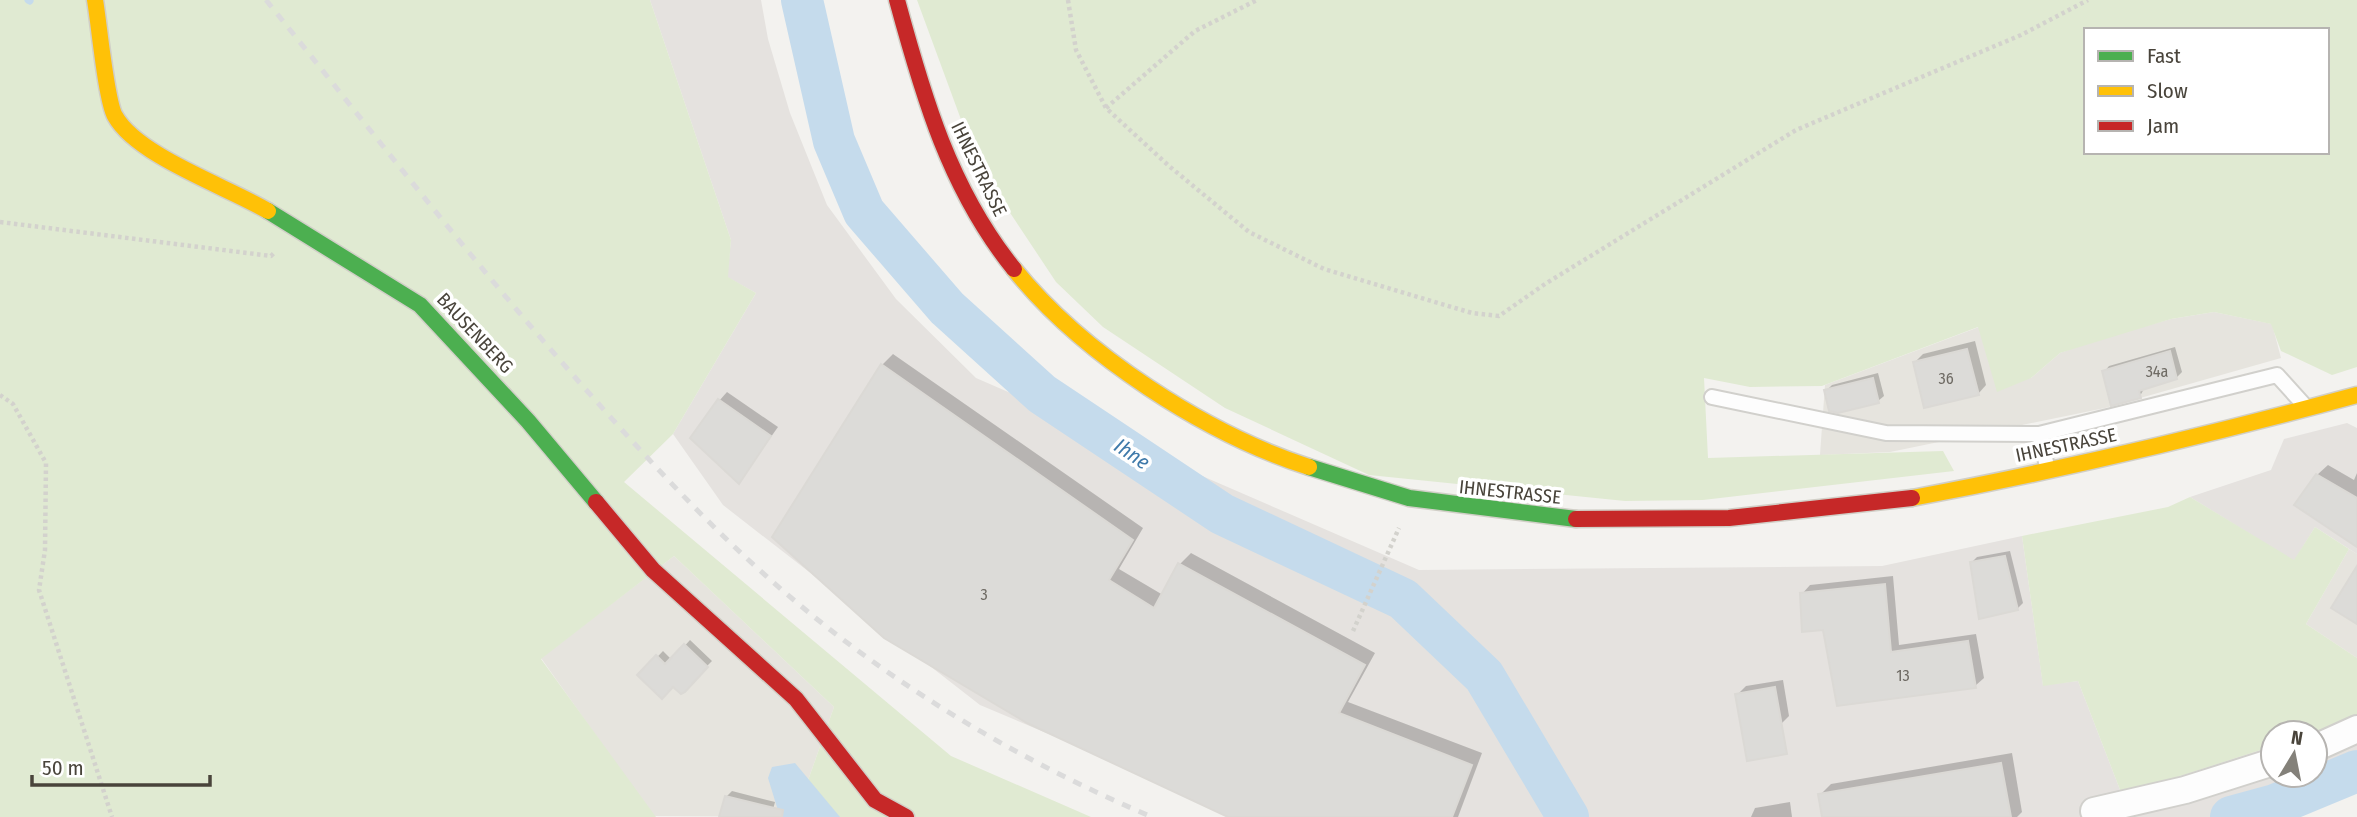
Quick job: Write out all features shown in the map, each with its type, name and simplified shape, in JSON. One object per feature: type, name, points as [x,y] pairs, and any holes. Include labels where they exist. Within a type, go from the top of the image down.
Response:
[{"type":"main road","name":"IHNESTRASSE","points":[[897,0],[924,99],[946,157],[970,207],[1002,256],[1050,309],[1099,352],[1159,397],[1220,433],[1289,464],[1351,486],[1421,503],[1580,520],[1661,522],[1750,517],[1948,491],[2048,471],[2183,442],[2357,395]]},
{"type":"main road","name":"BAUSENBERG","points":[[103,3],[113,114],[126,132],[179,166],[298,229],[420,305],[528,421],[653,570],[796,699],[875,800],[906,817]]},
{"type":"street","points":[[2329,742],[2357,729]]},
{"type":"street","points":[[2094,811],[2185,790],[2259,766]]},
{"type":"lane","points":[[1712,397],[1886,433],[2039,434],[2277,375],[2307,409]]},
{"type":"lane","points":[[2039,434],[2048,471]]},
{"type":"path","points":[[1068,0],[1076,50],[1106,108],[1169,166],[1249,232],[1324,269],[1472,313],[1499,316],[1545,284],[1796,130],[2021,35],[2088,0]]},
{"type":"path","points":[[1106,108],[1195,31],[1257,0]]},
{"type":"path","points":[[0,222],[271,256],[298,229]]},
{"type":"path","points":[[0,395],[13,404],[46,463],[45,550],[39,590],[112,817]]},
{"type":"path","points":[[1353,631],[1394,534]]},
{"type":"shaded area","points":[[650,0],[761,0],[768,39],[790,113],[827,205],[896,299],[976,378],[1419,570],[1882,566],[2022,536],[2043,685],[2078,681],[2122,795],[2259,751],[2259,789],[2329,789],[2329,728],[2357,718],[2357,789],[2278,817],[1246,817],[980,705],[723,505],[673,434],[756,293],[727,277],[731,240]]},
{"type":"shaded area","points":[[2214,312],[2272,324],[2281,358],[2105,408],[1890,452],[1820,455],[1825,385],[1979,327],[2031,378],[2060,353],[2171,319]]},
{"type":"shaded area","points":[[2347,423],[2357,428],[2357,554],[2315,527],[2294,561],[2190,497],[2271,470],[2284,439]]},
{"type":"shaded area","points":[[2349,549],[2357,554],[2357,658],[2306,624]]},
{"type":"shaded area","points":[[674,556],[834,707],[795,817],[653,816],[541,658]]},
{"type":"green space","points":[[0,0],[650,0],[731,240],[728,277],[756,293],[673,434],[624,482],[951,756],[1091,817],[795,817],[834,707],[674,556],[541,659],[656,817],[0,817]]},
{"type":"green space","points":[[917,0],[2357,0],[2357,367],[2332,375],[2281,351],[2271,324],[2214,312],[2171,319],[2060,353],[2031,378],[1997,392],[1978,327],[1822,386],[1750,387],[1704,378],[1708,458],[1943,451],[1954,471],[1703,500],[1625,501],[1369,475],[1225,408],[1103,327],[1056,282],[977,163]]},
{"type":"green space","points":[[2190,497],[2294,560],[2315,527],[2349,549],[2306,624],[2357,658],[2357,718],[2329,728],[2329,719],[2259,719],[2259,751],[2122,795],[2078,681],[2043,686],[2022,536],[2168,507]]},
{"type":"water","points":[[795,763],[840,817],[780,817],[768,778],[772,767]]},
{"type":"building","points":[[1967,349],[1979,395],[1924,408],[1913,362]]},
{"type":"building","points":[[2170,351],[2177,379],[2139,391],[2141,398],[2111,406],[2102,371]]},
{"type":"building","points":[[881,364],[1133,540],[1109,580],[1154,608],[1178,563],[1365,665],[1339,713],[1472,765],[1452,817],[1228,817],[1027,723],[884,638],[772,537]]},
{"type":"building","points":[[1873,378],[1879,403],[1838,413],[1829,411],[1824,390]]},
{"type":"building","points":[[718,399],[771,436],[739,484],[690,438]]},
{"type":"building","points":[[2316,474],[2357,498],[2357,547],[2294,505]]},
{"type":"building","points":[[2005,556],[2018,610],[1979,619],[1970,562]]},
{"type":"building","points":[[2357,566],[2357,624],[2331,608]]},
{"type":"building","points":[[1885,584],[1891,652],[1968,641],[1976,688],[1837,706],[1823,630],[1802,632],[1800,593]]},
{"type":"building","points":[[684,644],[708,667],[685,692],[681,694],[673,687],[662,699],[637,675],[656,655],[665,664]]},
{"type":"building","points":[[1775,687],[1787,754],[1747,761],[1735,694]]},
{"type":"building","points":[[2001,763],[2011,817],[1822,817],[1818,794]]},
{"type":"building","points":[[725,796],[783,810],[782,817],[719,817]]},
{"type":"waterway","name":"Ihne","points":[[802,0],[834,141],[864,212],[947,308],[1042,394],[1222,514],[1403,599],[1484,676],[1568,817]]},
{"type":"waterway","name":"Ihne","points":[[2231,817],[2275,805],[2357,771]]},
{"type":"railway","points":[[266,0],[554,353],[670,482],[747,559],[841,638],[925,697],[1013,750],[1152,817]]},
{"type":"traffic: fast","points":[[268,211],[420,305],[528,421],[596,502]]},
{"type":"traffic: fast","points":[[1309,467],[1409,498],[1576,519]]},
{"type":"traffic: slow","points":[[95,0],[112,107],[126,131],[163,157],[268,211]]},
{"type":"traffic: slow","points":[[1014,269],[1042,301],[1074,331],[1148,388],[1229,434],[1309,467]]},
{"type":"traffic: slow","points":[[1912,498],[2135,451],[2357,395]]},
{"type":"traffic: jam","points":[[897,0],[941,141],[972,207],[1014,269]]},
{"type":"traffic: jam","points":[[1576,519],[1729,518],[1912,498]]},
{"type":"traffic: jam","points":[[596,502],[653,570],[796,699],[875,800],[906,817]]}]
